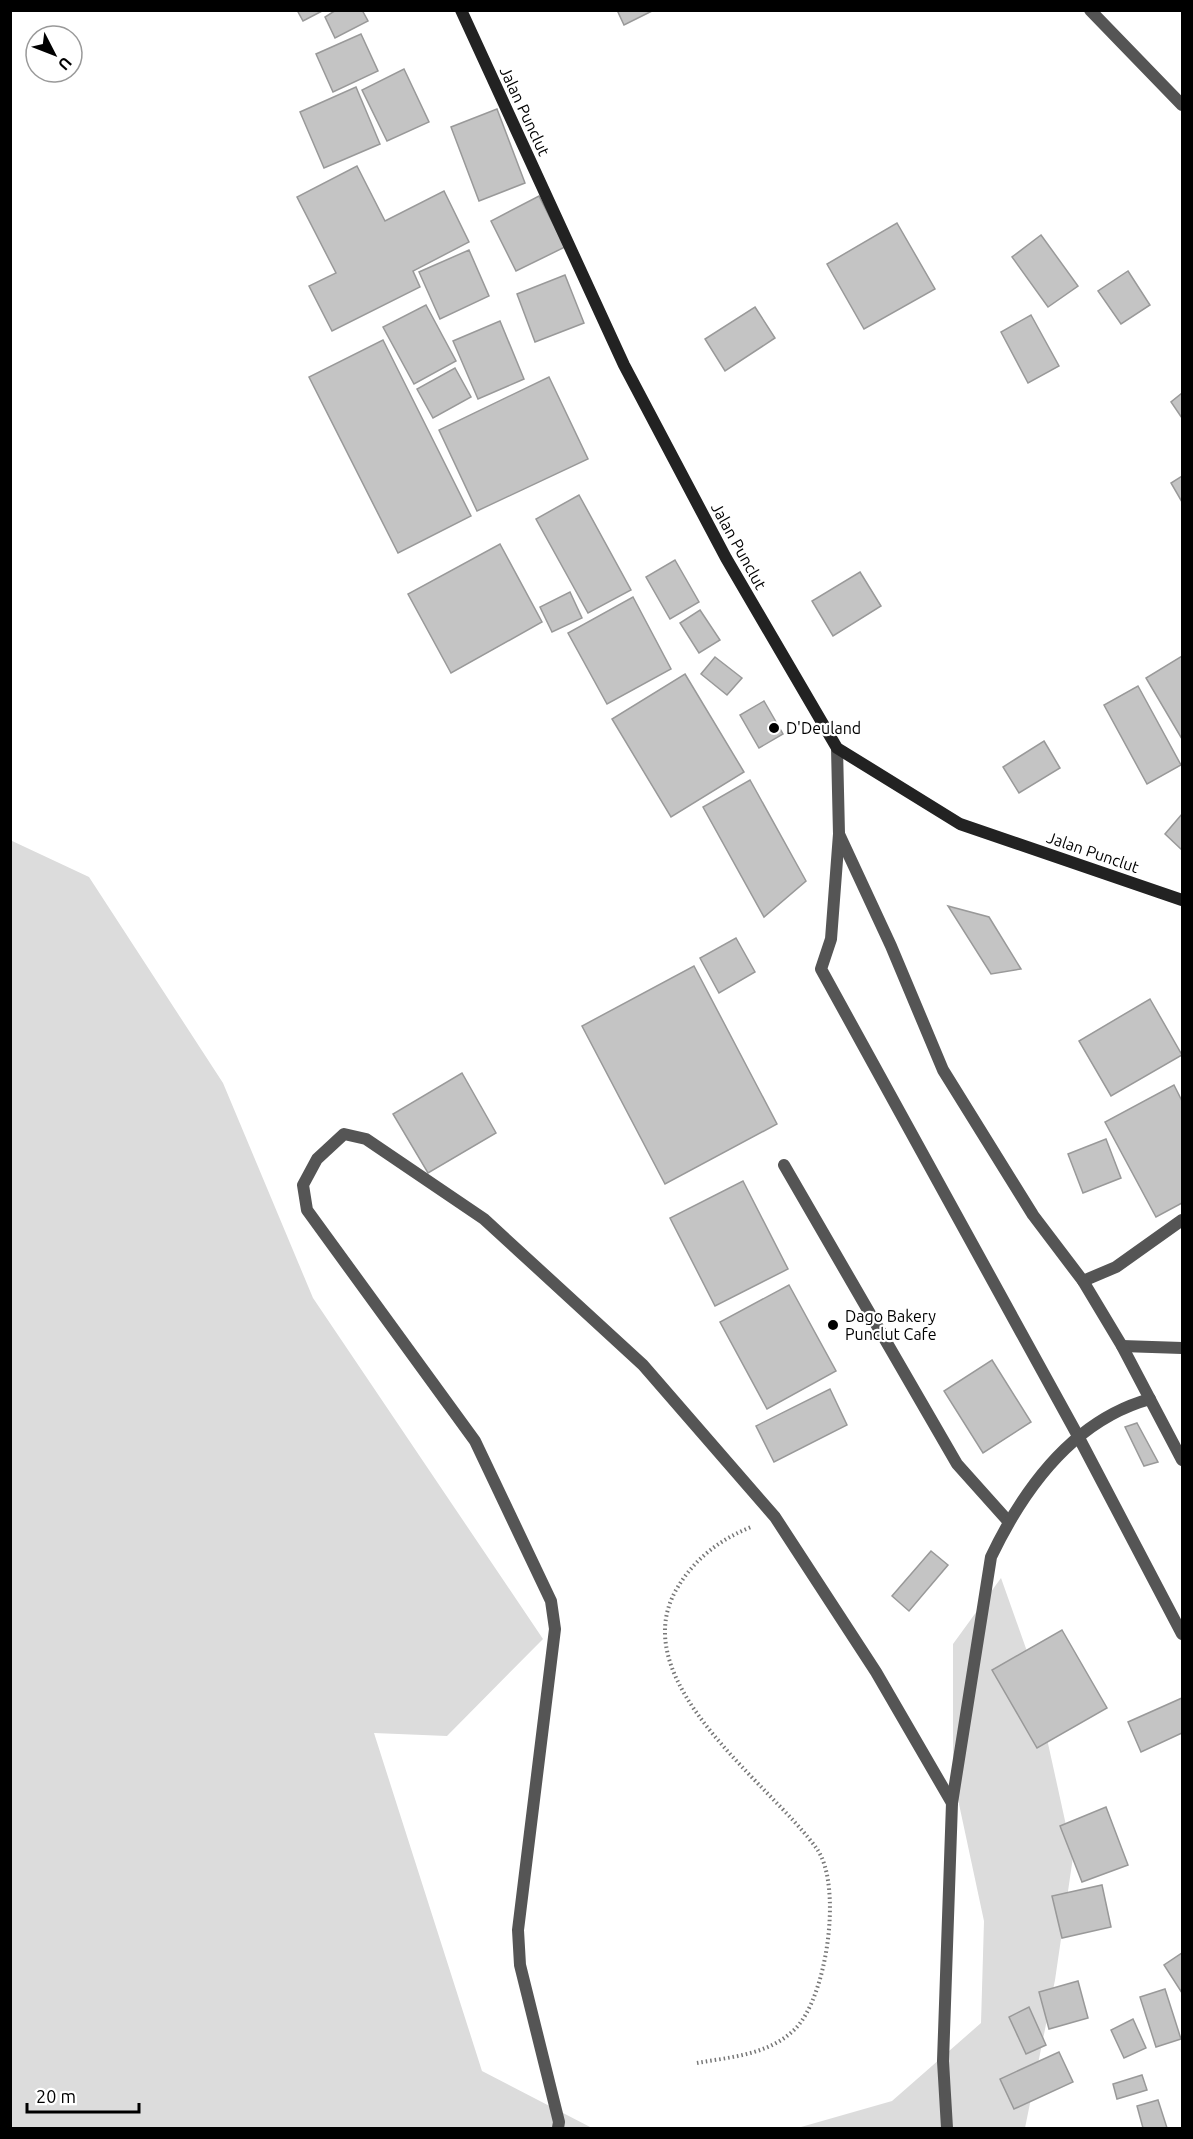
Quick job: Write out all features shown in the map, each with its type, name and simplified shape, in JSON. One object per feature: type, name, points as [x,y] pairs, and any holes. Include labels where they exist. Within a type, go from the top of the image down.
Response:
[{"type":"main road","name":"Jalan Punclut","points":[[461,10],[624,365],[726,558],[837,748],[960,824],[1182,900]]},
{"type":"street","points":[[1090,10],[1182,105]]},
{"type":"street","points":[[837,748],[839,834],[831,939],[821,969],[1078,1436],[1182,1634]]},
{"type":"street","points":[[839,834],[943,1070],[1033,1215],[1083,1281],[1122,1346],[1182,1460]]},
{"type":"street","points":[[558,2128],[559,2122],[520,1965],[518,1930],[555,1629],[551,1602],[475,1441],[307,1210],[303,1185],[317,1159],[344,1134],[366,1139],[483,1220],[643,1365],[775,1517],[876,1672],[952,1803]]},
{"type":"street","points":[[784,1165],[957,1464],[1008,1521]]},
{"type":"street","points":[[1083,1281],[1116,1267],[1182,1220]]},
{"type":"street","points":[[1122,1346],[1182,1348]]},
{"type":"street","points":[[947,2128],[943,2061],[952,1803],[991,1557],[1008,1521],[1031,1488],[1078,1436],[1131,1404],[1150,1399]]},
{"type":"path","points":[[697,2063],[763,2050],[795,2030],[819,1987],[830,1943],[827,1877],[818,1850],[709,1729],[672,1671],[665,1640],[669,1604],[688,1570],[724,1538],[775,1517]]},
{"type":"shaded area","points":[[10,840],[89,877],[223,1083],[313,1298],[543,1639],[447,1736],[374,1733],[482,2071],[592,2128],[11,2128]]},
{"type":"shaded area","points":[[1001,1578],[1029,1657],[1073,1857],[1055,1980],[1025,2128],[781,2128],[801,2127],[892,2101],[981,2023],[984,1921],[953,1776],[953,1644]]},
{"type":"building","points":[[297,10],[324,10],[303,21]]},
{"type":"building","points":[[336,10],[362,10],[368,21],[335,38],[325,17]]},
{"type":"building","points":[[617,10],[654,10],[624,25]]},
{"type":"building","points":[[361,34],[378,71],[333,92],[316,54]]},
{"type":"building","points":[[404,69],[429,122],[387,141],[362,90]]},
{"type":"building","points":[[356,87],[380,144],[324,168],[300,112]]},
{"type":"building","points":[[497,109],[525,183],[479,201],[451,127]]},
{"type":"building","points":[[357,166],[385,221],[444,191],[469,242],[413,271],[420,287],[332,331],[309,286],[336,273],[297,197]]},
{"type":"building","points":[[539,196],[565,247],[516,271],[491,221]]},
{"type":"building","points":[[897,223],[935,289],[864,329],[827,264]]},
{"type":"building","points":[[1041,235],[1078,286],[1048,307],[1012,257]]},
{"type":"building","points":[[469,250],[489,296],[440,319],[419,272]]},
{"type":"building","points":[[1128,271],[1150,305],[1121,324],[1098,291]]},
{"type":"building","points":[[565,275],[584,323],[535,342],[517,294]]},
{"type":"building","points":[[426,305],[456,361],[414,384],[383,327]]},
{"type":"building","points":[[755,307],[775,338],[725,371],[705,339]]},
{"type":"building","points":[[1031,315],[1059,366],[1028,383],[1001,332]]},
{"type":"building","points":[[500,321],[524,379],[478,399],[453,341]]},
{"type":"building","points":[[383,340],[471,516],[398,553],[309,377]]},
{"type":"building","points":[[455,368],[471,397],[433,418],[417,389]]},
{"type":"building","points":[[549,377],[588,459],[477,511],[439,430]]},
{"type":"building","points":[[1182,393],[1182,418],[1171,402]]},
{"type":"building","points":[[1182,476],[1182,502],[1171,483]]},
{"type":"building","points":[[579,495],[631,590],[588,613],[536,519]]},
{"type":"building","points":[[500,544],[542,622],[451,673],[408,594]]},
{"type":"building","points":[[675,560],[699,602],[670,619],[646,577]]},
{"type":"building","points":[[860,572],[881,606],[833,636],[812,601]]},
{"type":"building","points":[[570,592],[582,618],[552,632],[540,607]]},
{"type":"building","points":[[633,597],[671,669],[607,704],[568,633]]},
{"type":"building","points":[[700,610],[720,640],[699,653],[680,623]]},
{"type":"building","points":[[1182,656],[1182,739],[1146,678]]},
{"type":"building","points":[[715,657],[742,678],[727,695],[701,674]]},
{"type":"building","points":[[685,674],[744,772],[671,817],[612,719]]},
{"type":"building","points":[[1138,686],[1181,765],[1147,784],[1104,705]]},
{"type":"building","points":[[764,701],[783,734],[759,748],[740,715]]},
{"type":"building","points":[[1044,741],[1060,768],[1019,793],[1003,767]]},
{"type":"building","points":[[750,780],[806,881],[764,917],[703,807]]},
{"type":"building","points":[[1182,814],[1182,850],[1165,834]]},
{"type":"building","points":[[948,906],[989,917],[1021,969],[991,974]]},
{"type":"building","points":[[736,938],[755,972],[719,993],[700,958]]},
{"type":"building","points":[[694,966],[777,1124],[665,1184],[582,1026]]},
{"type":"building","points":[[1150,999],[1182,1055],[1111,1096],[1079,1041]]},
{"type":"building","points":[[462,1073],[496,1133],[428,1173],[393,1114]]},
{"type":"building","points":[[1174,1085],[1182,1101],[1182,1203],[1156,1217],[1105,1122]]},
{"type":"building","points":[[1106,1139],[1121,1178],[1083,1193],[1068,1154]]},
{"type":"building","points":[[743,1181],[788,1269],[715,1306],[670,1218]]},
{"type":"building","points":[[789,1285],[836,1371],[767,1409],[720,1322]]},
{"type":"building","points":[[992,1360],[1031,1422],[983,1453],[944,1391]]},
{"type":"building","points":[[830,1389],[847,1425],[774,1462],[756,1426]]},
{"type":"building","points":[[1137,1423],[1158,1462],[1144,1466],[1125,1427]]},
{"type":"building","points":[[931,1551],[948,1565],[909,1611],[892,1596]]},
{"type":"building","points":[[1062,1630],[1107,1708],[1037,1748],[992,1670]]},
{"type":"building","points":[[1182,1698],[1182,1733],[1141,1752],[1128,1722]]},
{"type":"building","points":[[1106,1807],[1128,1865],[1082,1882],[1060,1826]]},
{"type":"building","points":[[1102,1885],[1111,1927],[1062,1938],[1052,1896]]},
{"type":"building","points":[[1182,1953],[1182,1993],[1164,1965]]},
{"type":"building","points":[[1078,1981],[1088,2018],[1049,2029],[1039,1992]]},
{"type":"building","points":[[1165,1989],[1181,2039],[1156,2047],[1140,1997]]},
{"type":"building","points":[[1029,2007],[1046,2045],[1026,2054],[1009,2017]]},
{"type":"building","points":[[1133,2019],[1146,2048],[1124,2058],[1111,2030]]},
{"type":"building","points":[[1059,2052],[1073,2082],[1014,2109],[1000,2079]]},
{"type":"building","points":[[1142,2075],[1147,2090],[1117,2099],[1113,2084]]},
{"type":"building","points":[[1158,2100],[1167,2128],[1143,2128],[1137,2106]]},
{"type":"place","name":"D'Deuland","points":[[774,728]]},
{"type":"place","name":"Dago Bakery Punclut Cafe","points":[[833,1325]]}]
